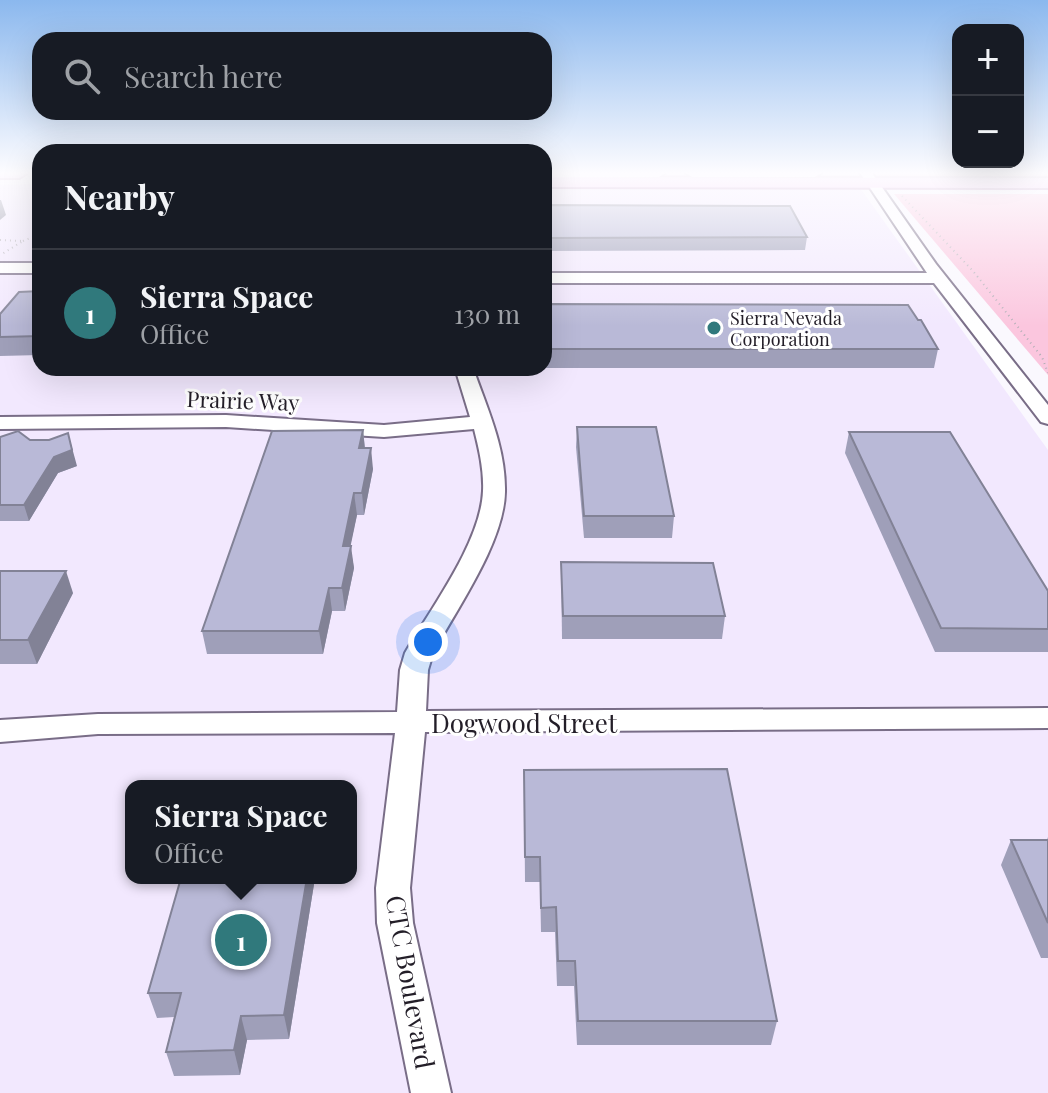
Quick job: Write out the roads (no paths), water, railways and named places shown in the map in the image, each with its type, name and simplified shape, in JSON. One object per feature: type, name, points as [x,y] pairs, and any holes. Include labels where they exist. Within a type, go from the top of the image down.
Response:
[{"type":"street","points":[[902,224],[1048,418]]},
{"type":"street","points":[[0,268],[32,268]]},
{"type":"street","points":[[552,278],[940,278]]},
{"type":"street","name":"CTC Boulevard","points":[[431,1093],[395,923],[394,867],[414,670],[419,653],[474,553],[494,503],[493,467],[483,422],[467,376]]},
{"type":"street","name":"Prairie Way","points":[[0,423],[226,421],[384,431],[483,422]]},
{"type":"street","name":"Dogwood Street","points":[[0,731],[98,724],[1048,718]]},
{"type":"place","name":"Sierra Nevada Corporation","points":[[714,328]]},
{"type":"place","name":"Sierra Space","points":[[241,940]]}]
